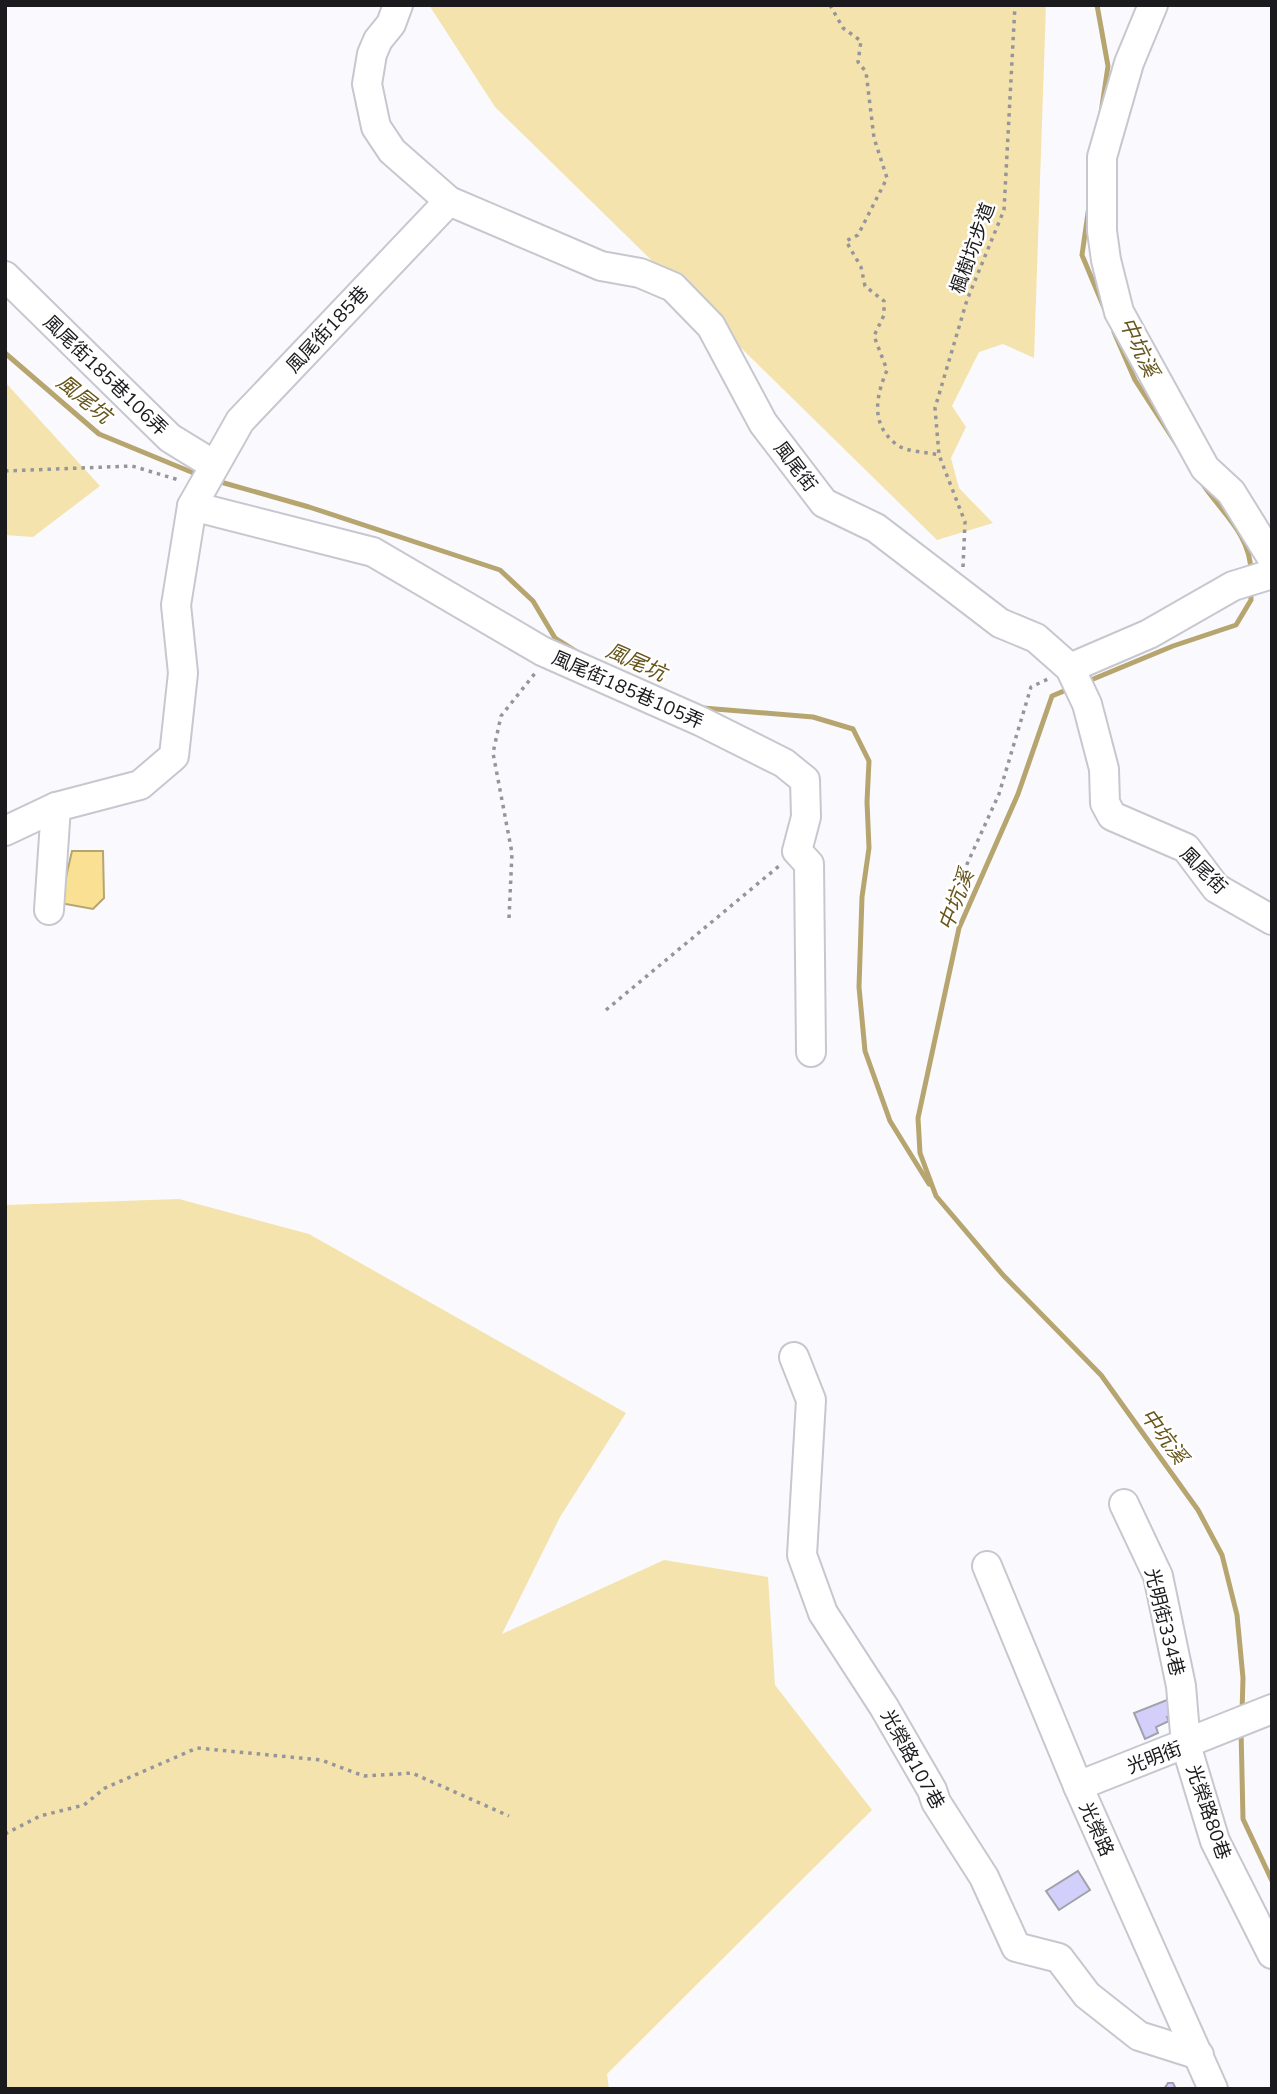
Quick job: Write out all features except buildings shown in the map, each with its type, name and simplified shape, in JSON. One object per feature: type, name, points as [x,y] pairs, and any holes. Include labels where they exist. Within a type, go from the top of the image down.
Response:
[{"type":"street","name":"風尾街","points":[[398,5],[391,24],[378,40],[372,54],[367,84],[371,113],[392,151],[449,201],[601,266],[640,273],[673,287],[711,326],[763,423],[824,503],[876,528],[1000,623],[1036,638],[1070,668],[1087,704],[1104,769],[1105,803],[1112,816],[1186,848],[1216,888],[1272,920]]},
{"type":"street","points":[[1153,5],[1129,63],[1102,157],[1102,231],[1106,260],[1119,312],[1205,468],[1231,492],[1272,558]]},
{"type":"street","name":"風尾街185巷","points":[[192,506],[240,421],[449,201]]},
{"type":"street","name":"風尾街185巷106弄","points":[[5,276],[170,438],[214,465]]},
{"type":"street","points":[[5,831],[56,807],[140,785],[173,756],[183,673],[176,606],[192,506]]},
{"type":"street","name":"風尾街185巷105弄","points":[[192,506],[373,552],[550,654],[700,721],[784,763],[805,780],[806,817],[797,851]]},
{"type":"street","points":[[1070,668],[1149,634],[1233,586],[1272,574]]},
{"type":"street","points":[[49,909],[56,807]]},
{"type":"street","points":[[797,851],[809,864],[811,1052]]},
{"type":"street","name":"光榮路107巷","points":[[794,1357],[811,1400],[802,1555],[823,1613],[884,1707],[932,1790],[936,1802],[984,1877],[1016,1947],[1059,1958],[1087,1995],[1139,2036],[1199,2055]]},
{"type":"street","name":"光明街334巷","points":[[1124,1504],[1158,1576],[1181,1686],[1186,1745]]},
{"type":"street","name":"光榮路","points":[[987,1566],[1078,1786],[1213,2089]]},
{"type":"street","name":"光明街","points":[[1078,1786],[1251,1718]]},
{"type":"street","name":"光榮路80巷","points":[[1186,1745],[1214,1841],[1272,1954]]},
{"type":"path","points":[[830,5],[843,27],[861,41],[858,62],[866,72],[874,138],[887,178],[858,235],[846,241],[861,267],[865,286],[884,301],[884,315],[874,336],[887,370],[876,398],[878,421],[897,446],[939,455]]},
{"type":"path","name":"楓樹坑步道","points":[[962,593],[965,522],[939,455],[935,408],[967,300],[1004,210],[1015,5]]},
{"type":"path","points":[[5,471],[132,466],[180,480],[192,506]]},
{"type":"path","points":[[509,918],[512,853],[493,753],[501,716],[550,654]]},
{"type":"path","points":[[942,919],[999,794],[1031,687],[1070,668]]},
{"type":"path","points":[[606,1010],[797,851]]},
{"type":"path","points":[[5,1834],[40,1816],[84,1805],[105,1788],[197,1748],[321,1760],[363,1776],[412,1773],[509,1816]]},
{"type":"shaded area","points":[[429,5],[1046,5],[1034,358],[1003,344],[979,352],[952,406],[966,427],[951,458],[959,488],[993,523],[937,540],[495,107]]},
{"type":"shaded area","points":[[5,382],[100,486],[33,537],[5,535]]},
{"type":"shaded area","points":[[72,851],[103,851],[104,898],[93,909],[60,903]]},
{"type":"shaded area","points":[[179,1199],[309,1234],[626,1413],[560,1517],[502,1634],[664,1560],[768,1577],[775,1685],[872,1810],[607,2074],[609,2089],[5,2089],[5,1205]]},
{"type":"waterway","name":"中坑溪","points":[[1097,5],[1108,66],[1101,113]]},
{"type":"waterway","name":"中坑溪","points":[[1089,206],[1082,255],[1105,310]]},
{"type":"waterway","name":"中坑溪","points":[[1114,332],[1135,380],[1177,445]]},
{"type":"waterway","name":"風尾坑","points":[[5,353],[99,434],[201,476]]},
{"type":"waterway","name":"風尾坑","points":[[217,481],[309,507],[500,570],[533,601],[555,638],[579,653]]},
{"type":"waterway","name":"中坑溪","points":[[1202,483],[1241,535],[1250,559],[1251,573]]},
{"type":"waterway","name":"中坑溪","points":[[1086,682],[1173,646],[1236,625],[1251,600],[1251,590]]},
{"type":"waterway","name":"中坑溪","points":[[1071,688],[1052,696],[1018,794],[959,928],[918,1118],[920,1153],[936,1196],[1003,1275],[1101,1375],[1198,1510],[1222,1555],[1237,1615],[1243,1678],[1242,1713]]},
{"type":"waterway","name":"風尾坑","points":[[703,708],[813,717],[853,729],[869,761],[869,848],[862,897],[859,987],[865,1051],[890,1121],[929,1184]]},
{"type":"waterway","name":"中坑溪","points":[[1241,1729],[1243,1819],[1272,1881]]}]
